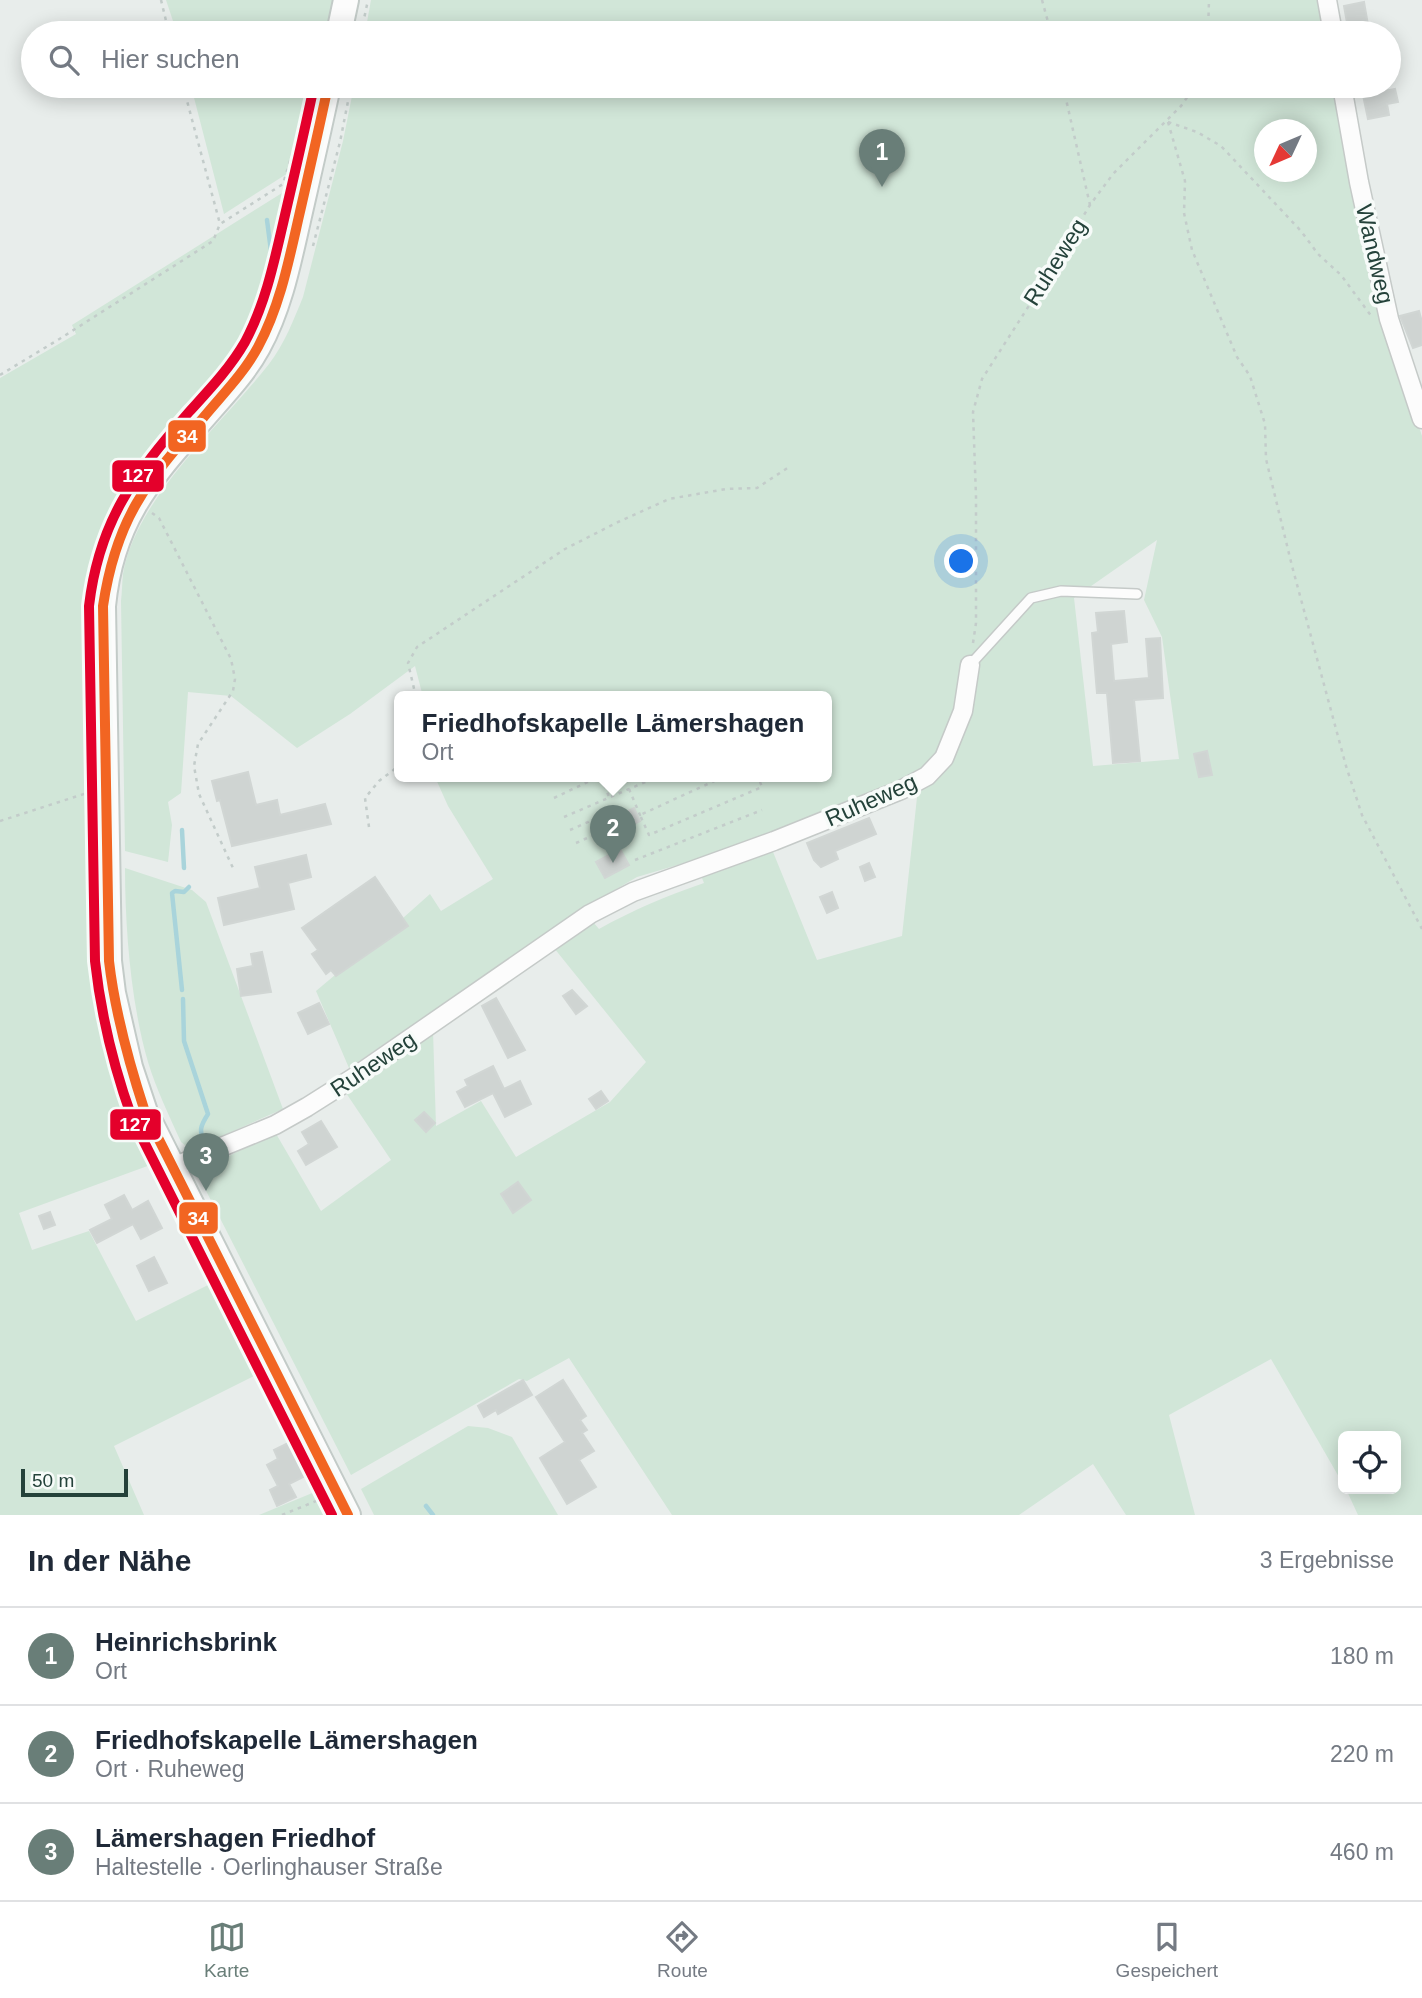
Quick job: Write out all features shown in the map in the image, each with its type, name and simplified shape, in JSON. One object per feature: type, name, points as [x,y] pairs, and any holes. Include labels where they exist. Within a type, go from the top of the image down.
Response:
[{"type":"street","points":[[342,21],[346,0]]},
{"type":"street","points":[[1327,0],[1331,21]]},
{"type":"street","points":[[325,98],[290,254],[277,303],[265,334],[247,366],[161,465],[133,506],[117,537],[110,560],[104,593],[106,909],[113,993],[145,1112],[348,1515]]},
{"type":"street","name":"Wandweg","points":[[1344,98],[1359,182],[1389,319],[1422,419]]},
{"type":"street","name":"Ruheweg","points":[[173,1167],[275,1125],[307,1107],[590,915],[633,892],[774,841],[901,790],[927,776],[944,758],[963,711],[970,665]]},
{"type":"lane","points":[[970,665],[1031,598],[1060,591],[1137,594]]},
{"type":"path","points":[[161,0],[166,21]]},
{"type":"path","points":[[364,21],[368,0]]},
{"type":"path","points":[[1042,0],[1048,21]]},
{"type":"path","points":[[1208,21],[1209,0]]},
{"type":"path","points":[[187,98],[220,224]]},
{"type":"path","points":[[311,257],[349,98]]},
{"type":"path","points":[[1066,98],[1090,205]]},
{"type":"path","name":"Ruheweg","points":[[970,665],[976,623],[973,412],[982,379],[1090,205],[1113,174],[1168,122],[1186,98]]},
{"type":"path","points":[[1168,122],[1197,132],[1221,146],[1301,231],[1318,254],[1341,275],[1373,319]]},
{"type":"path","points":[[1168,122],[1185,181],[1184,213],[1192,250],[1237,358],[1250,376],[1265,424],[1266,459],[1346,766],[1362,816],[1422,929]]},
{"type":"path","points":[[0,375],[213,241],[220,224],[282,184],[293,149]]},
{"type":"path","points":[[415,691],[408,663],[417,647],[565,549],[669,499],[726,489],[757,488],[789,467]]},
{"type":"path","points":[[133,506],[152,512],[159,518],[231,659],[235,679],[233,691],[198,744],[194,766],[199,794],[233,868]]},
{"type":"path","points":[[369,828],[365,798],[379,781],[394,770]]},
{"type":"path","points":[[554,799],[590,782]]},
{"type":"path","points":[[602,782],[609,797]]},
{"type":"path","points":[[564,817],[645,782]]},
{"type":"path","points":[[639,815],[712,782]]},
{"type":"path","points":[[629,789],[649,835],[762,787],[760,782]]},
{"type":"path","points":[[0,821],[84,793],[105,793]]},
{"type":"path","points":[[570,830],[615,810]]},
{"type":"path","points":[[635,860],[762,810]]},
{"type":"path","points":[[576,843],[627,820]]},
{"type":"path","points":[[282,1515],[337,1493]]},
{"type":"green space","points":[[166,0],[333,0],[329,21],[173,21]]},
{"type":"green space","points":[[371,0],[1321,0],[1325,21],[367,21]]},
{"type":"green space","points":[[194,98],[311,98],[299,141],[296,168],[224,214]]},
{"type":"green space","points":[[352,98],[1339,98],[1394,352],[1422,436],[1422,1515],[1358,1515],[1348,1494],[1401,1494],[1401,1431],[1338,1431],[1338,1475],[1271,1359],[1169,1415],[1195,1515],[1126,1515],[1093,1464],[1019,1515],[672,1515],[569,1358],[527,1381],[519,1379],[351,1475],[198,1175],[206,1168],[275,1132],[321,1211],[391,1160],[344,1090],[433,1031],[436,1126],[481,1101],[516,1157],[610,1102],[646,1062],[554,948],[593,922],[599,929],[650,904],[704,883],[700,873],[771,847],[817,960],[902,936],[918,788],[888,787],[851,804],[718,853],[637,877],[589,905],[349,1068],[316,991],[335,975],[408,926],[403,918],[430,894],[441,911],[493,879],[448,806],[437,782],[832,782],[832,691],[421,691],[415,666],[350,714],[297,748],[231,696],[188,692],[181,793],[168,802],[172,825],[168,862],[125,851],[121,601],[123,574],[131,546],[144,518],[162,490],[269,364],[303,297]],"holes":[[[1157,540],[1144,600],[1162,637],[1179,759],[1093,766],[1074,598]]]},
{"type":"green space","points":[[290,188],[264,284],[242,339],[124,488],[101,529],[88,572],[86,609],[90,757],[89,919],[92,975],[101,1030],[111,1065],[153,1164],[19,1213],[32,1250],[89,1231],[136,1321],[216,1281],[262,1372],[114,1446],[144,1515],[0,1515],[0,378],[76,334],[72,325]]},
{"type":"green space","points":[[125,868],[192,890],[206,902],[283,1109],[195,1148],[181,1142],[155,1082],[142,1039],[130,966]]},
{"type":"green space","points":[[468,1426],[488,1428],[512,1437],[558,1515],[374,1515],[361,1489]]},
{"type":"green space","points":[[322,1489],[333,1515],[259,1515]]},
{"type":"building","points":[[1364,2],[1367,21],[1347,21],[1344,6]]},
{"type":"building","points":[[1364,98],[1397,98],[1398,102],[1387,104],[1389,115],[1368,119]]},
{"type":"building","points":[[1419,311],[1422,345],[1413,348],[1400,316]]},
{"type":"building","points":[[1124,611],[1127,642],[1111,644],[1114,681],[1149,678],[1146,639],[1160,638],[1163,698],[1134,700],[1140,761],[1113,763],[1107,693],[1097,693],[1092,633],[1098,632],[1096,613]]},
{"type":"building","points":[[1207,751],[1212,775],[1199,777],[1194,754]]},
{"type":"building","points":[[248,772],[256,805],[277,800],[280,815],[325,804],[331,824],[232,846],[212,781]]},
{"type":"building","points":[[634,808],[640,821],[630,826],[624,813]]},
{"type":"building","points":[[869,818],[876,834],[835,851],[838,859],[821,867],[814,860],[807,843]]},
{"type":"building","points":[[620,849],[629,865],[605,878],[596,862]]},
{"type":"building","points":[[306,855],[311,877],[288,883],[294,909],[224,925],[218,898],[260,888],[255,867]]},
{"type":"building","points":[[869,863],[875,877],[865,881],[860,867]]},
{"type":"building","points":[[375,877],[408,926],[336,976],[331,970],[326,974],[312,954],[318,950],[302,928]]},
{"type":"building","points":[[832,892],[838,908],[827,913],[820,897]]},
{"type":"building","points":[[262,952],[271,992],[241,996],[237,969],[253,966],[251,954]]},
{"type":"building","points":[[572,990],[587,1006],[576,1014],[563,996]]},
{"type":"building","points":[[496,998],[525,1050],[508,1058],[482,1006]]},
{"type":"building","points":[[319,1003],[329,1024],[308,1034],[298,1013]]},
{"type":"building","points":[[493,1066],[504,1089],[520,1081],[531,1104],[505,1117],[493,1093],[465,1107],[457,1092],[468,1086],[465,1080]]},
{"type":"building","points":[[601,1091],[608,1101],[596,1109],[589,1099]]},
{"type":"building","points":[[424,1112],[435,1123],[426,1132],[415,1120]]},
{"type":"building","points":[[321,1121],[337,1147],[306,1165],[298,1151],[309,1144],[302,1132]]},
{"type":"building","points":[[518,1182],[531,1200],[513,1213],[501,1194]]},
{"type":"building","points":[[124,1195],[132,1210],[148,1201],[162,1228],[141,1239],[133,1224],[97,1243],[90,1230],[112,1219],[105,1205]]},
{"type":"building","points":[[50,1212],[55,1225],[44,1229],[39,1216]]},
{"type":"building","points":[[154,1257],[167,1283],[149,1291],[137,1266]]},
{"type":"building","points":[[523,1380],[532,1395],[498,1414],[496,1410],[484,1417],[478,1406]]},
{"type":"building","points":[[563,1380],[586,1416],[580,1420],[587,1430],[582,1433],[594,1451],[579,1460],[596,1487],[567,1504],[540,1458],[565,1442],[536,1397]]},
{"type":"building","points":[[290,1442],[307,1475],[289,1484],[296,1497],[277,1506],[270,1490],[278,1486],[267,1465],[278,1459],[274,1450]]},
{"type":"waterway","points":[[154,451],[244,343],[260,303],[271,251],[267,220]]},
{"type":"waterway","points":[[182,830],[184,868]]},
{"type":"waterway","points":[[182,990],[172,893],[184,892],[189,887]]},
{"type":"waterway","points":[[183,999],[184,1041],[208,1114],[201,1128],[205,1142]]},
{"type":"waterway","points":[[426,1506],[433,1515]]},
{"type":"transit line","name":"127","points":[[311,98],[273,264],[252,327],[233,361],[152,457],[122,501],[101,549],[89,606],[95,961],[119,1080],[132,1118],[332,1515]]},
{"type":"transit line","name":"34","points":[[325,98],[287,266],[266,331],[239,375],[165,462],[136,503],[116,549],[103,606],[109,961],[128,1056],[145,1112],[348,1515]]},
{"type":"place","name":"Heinrichsbrink","points":[[882,187]]},
{"type":"place","name":"Friedhofskapelle Lämershagen","points":[[613,863]]},
{"type":"place","name":"Lämershagen Friedhof","points":[[206,1191]]}]
